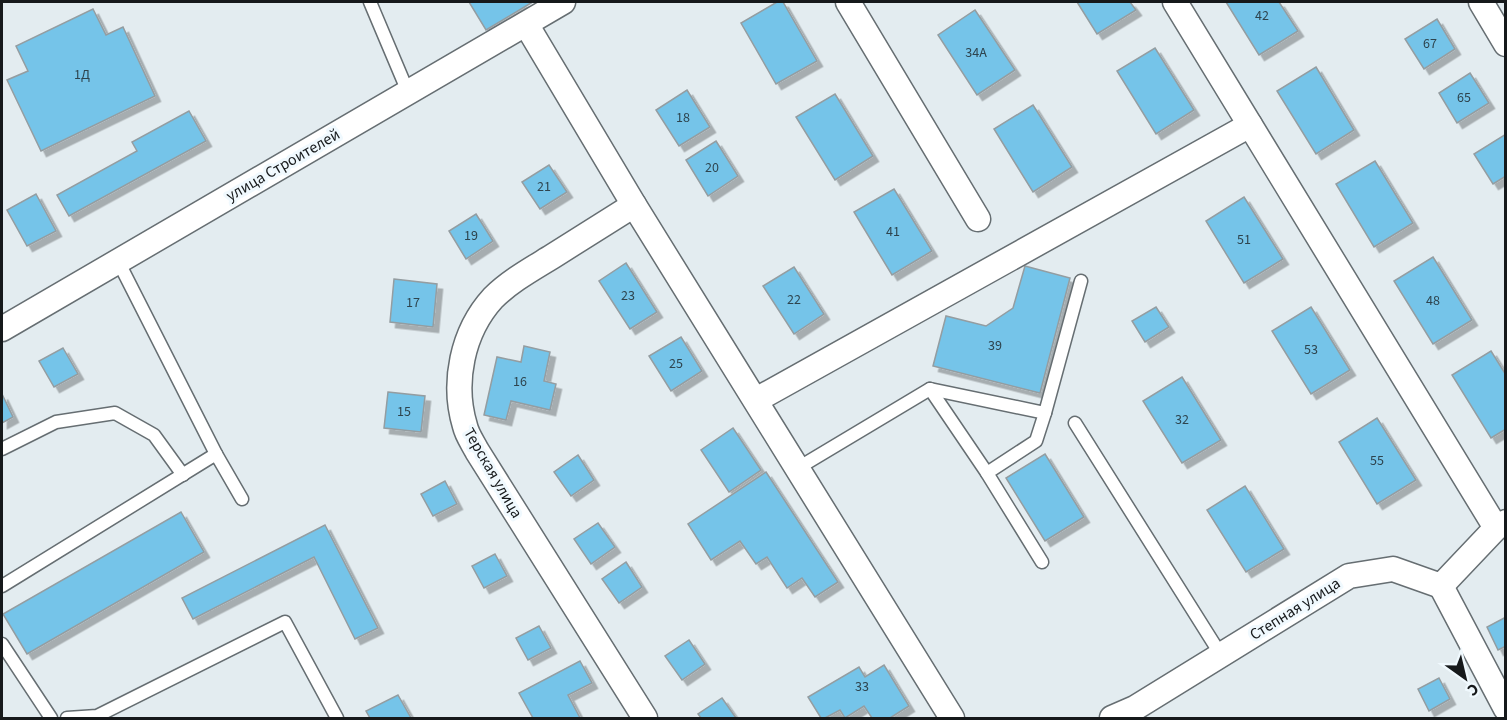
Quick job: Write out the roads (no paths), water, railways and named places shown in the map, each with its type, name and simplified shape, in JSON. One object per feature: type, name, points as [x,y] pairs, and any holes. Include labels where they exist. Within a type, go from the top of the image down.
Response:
[{"type":"street","name":"улица Строителей","points":[[2,329],[563,2]]},
{"type":"street","points":[[848,2],[978,219]]},
{"type":"street","points":[[1175,2],[1501,525],[1441,586],[1506,709]]},
{"type":"street","points":[[1481,2],[1506,44]]},
{"type":"street","points":[[526,24],[634,205],[952,718]]},
{"type":"street","points":[[756,400],[1250,125]]},
{"type":"street","name":"Терская улица","points":[[634,205],[513,281],[492,299],[476,322],[465,347],[459,374],[459,401],[465,428],[477,451],[645,718]]},
{"type":"street","name":"Степная улица","points":[[1112,718],[1138,713],[1221,655],[1349,576],[1393,569],[1441,586]]},
{"type":"lane","points":[[370,2],[408,92]]},
{"type":"lane","points":[[118,261],[216,454],[242,499]]},
{"type":"lane","points":[[987,473],[1036,441],[1081,281]]},
{"type":"lane","points":[[798,468],[930,389],[1045,413]]},
{"type":"lane","points":[[930,389],[987,473],[1042,562]]},
{"type":"lane","points":[[2,449],[56,422],[116,413],[154,435],[183,475]]},
{"type":"lane","points":[[1075,423],[1221,655]]},
{"type":"lane","points":[[2,586],[216,454]]},
{"type":"lane","points":[[67,718],[97,716],[285,622],[337,718]]},
{"type":"lane","points":[[2,644],[51,718]]}]
